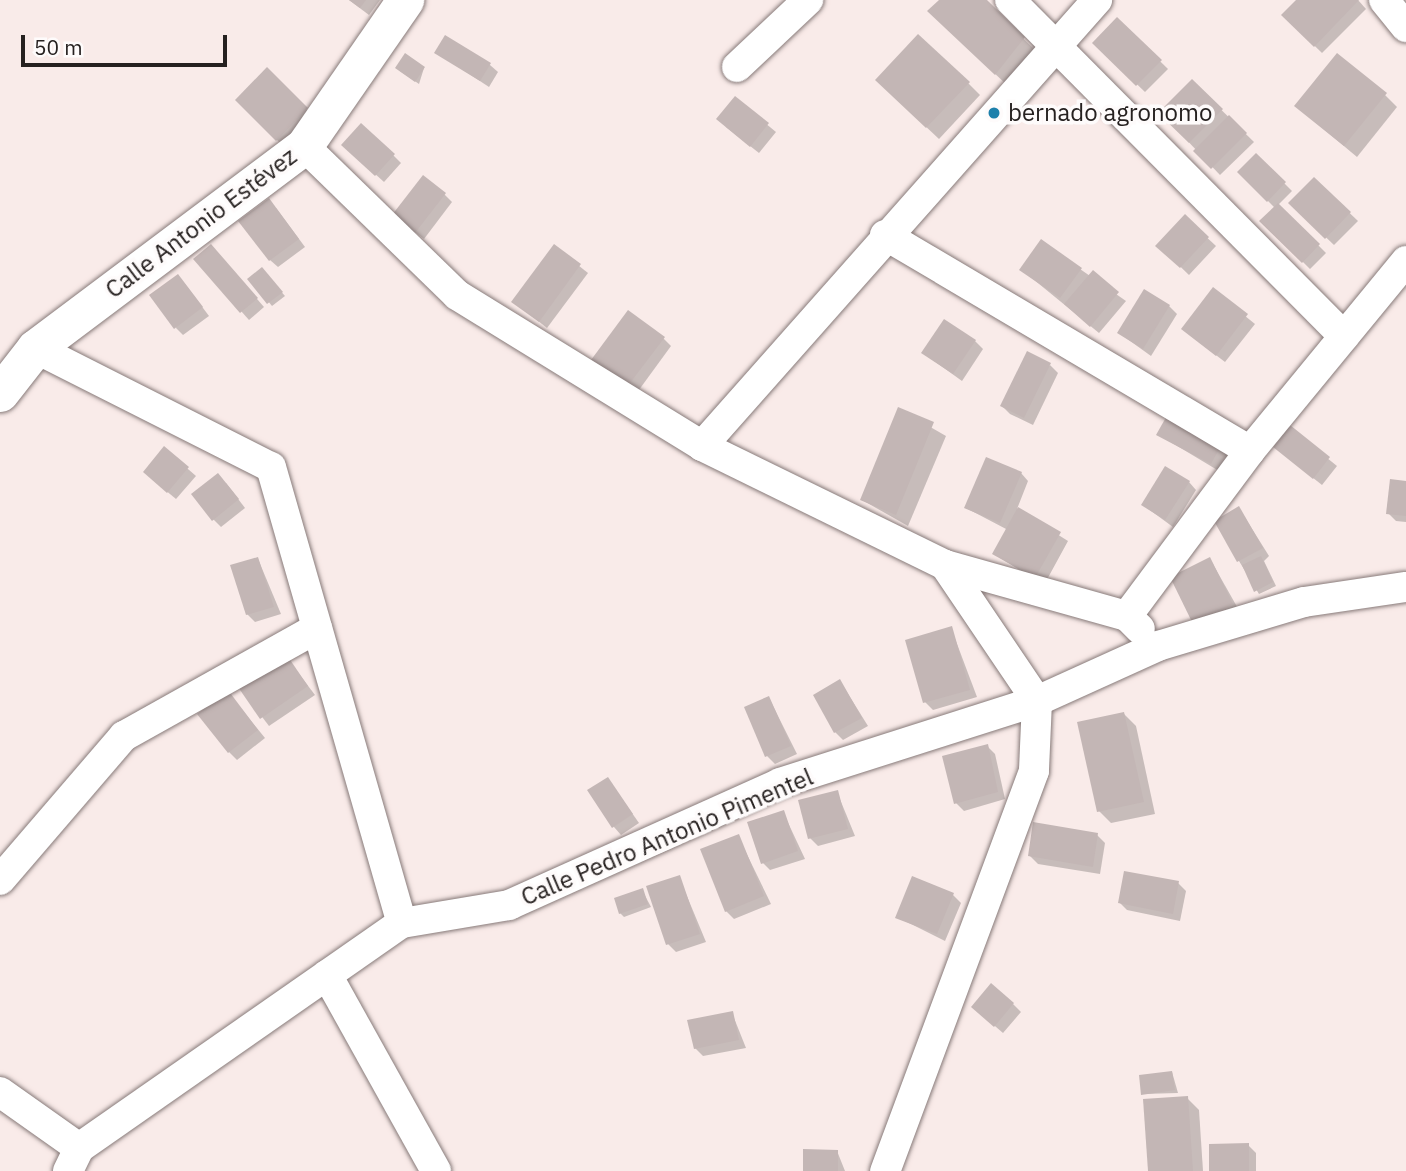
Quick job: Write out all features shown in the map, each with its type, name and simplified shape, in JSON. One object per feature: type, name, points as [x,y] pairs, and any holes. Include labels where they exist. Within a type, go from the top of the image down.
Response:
[{"type":"street","name":"Calle Antonio Estévez","points":[[0,393],[35,348],[304,146],[405,0]]},
{"type":"street","points":[[737,67],[808,0]]},
{"type":"street","points":[[1010,0],[1344,336]]},
{"type":"street","points":[[702,446],[885,235],[1097,0]]},
{"type":"street","points":[[1384,0],[1406,27]]},
{"type":"street","points":[[304,146],[457,295],[702,446],[945,565],[1127,616],[1158,646]]},
{"type":"street","points":[[885,235],[1250,451]]},
{"type":"street","points":[[1127,616],[1250,451],[1406,261]]},
{"type":"street","points":[[35,348],[271,467],[402,923]]},
{"type":"street","points":[[885,1171],[1030,784],[1037,701],[945,565]]},
{"type":"street","name":"Calle Pedro Antonio Pimentel","points":[[74,1160],[402,923],[509,905],[780,783],[1037,701],[1158,646],[1304,602],[1406,587]]},
{"type":"street","points":[[0,880],[124,736],[317,628]]},
{"type":"street","points":[[327,975],[436,1171]]},
{"type":"street","points":[[0,1092],[74,1160]]},
{"type":"building","points":[[349,0],[366,0],[360,8]]},
{"type":"building","points":[[939,0],[987,0],[1025,37],[995,75],[927,11]]},
{"type":"building","points":[[1296,0],[1359,0],[1314,47],[1281,15]]},
{"type":"building","points":[[1117,17],[1162,60],[1136,86],[1092,43]]},
{"type":"building","points":[[918,34],[970,82],[926,128],[875,80]]},
{"type":"building","points":[[445,35],[491,63],[480,81],[434,53]]},
{"type":"building","points":[[405,53],[425,67],[415,82],[395,68]]},
{"type":"building","points":[[1337,53],[1387,93],[1344,146],[1294,106]]},
{"type":"building","points":[[267,67],[308,108],[276,141],[235,100]]},
{"type":"building","points":[[1192,79],[1223,109],[1189,143],[1158,113]]},
{"type":"building","points":[[735,96],[769,123],[750,147],[716,119]]},
{"type":"building","points":[[1229,115],[1247,133],[1211,169],[1193,151]]},
{"type":"building","points":[[361,123],[395,154],[375,176],[341,145]]},
{"type":"building","points":[[1256,153],[1286,182],[1267,202],[1237,172]]},
{"type":"building","points":[[423,175],[446,193],[415,233],[392,215]]},
{"type":"building","points":[[1314,177],[1351,212],[1325,239],[1288,203]]},
{"type":"building","points":[[269,198],[299,239],[269,261],[238,221]]},
{"type":"building","points":[[1278,203],[1320,244],[1302,263],[1259,221]]},
{"type":"building","points":[[1185,214],[1209,237],[1180,268],[1155,246]]},
{"type":"building","points":[[1041,239],[1082,268],[1060,298],[1019,270]]},
{"type":"building","points":[[211,244],[258,298],[240,313],[193,259]]},
{"type":"building","points":[[554,244],[581,264],[539,322],[511,302]]},
{"type":"building","points":[[262,267],[283,292],[267,304],[247,279]]},
{"type":"building","points":[[1093,270],[1119,292],[1090,327],[1064,304]]},
{"type":"building","points":[[178,274],[203,307],[174,329],[149,295]]},
{"type":"building","points":[[1213,287],[1248,314],[1216,356],[1181,329]]},
{"type":"building","points":[[1144,289],[1170,305],[1143,349],[1117,333]]},
{"type":"building","points":[[628,310],[665,337],[627,387],[591,360]]},
{"type":"building","points":[[944,319],[976,340],[953,374],[921,353]]},
{"type":"building","points":[[1027,351],[1051,363],[1024,418],[1000,406]]},
{"type":"building","points":[[898,407],[934,422],[896,515],[860,500]]},
{"type":"building","points":[[1169,412],[1223,442],[1211,464],[1156,435]]},
{"type":"building","points":[[1290,425],[1330,457],[1313,479],[1273,447]]},
{"type":"building","points":[[164,446],[189,467],[167,493],[143,472]]},
{"type":"building","points":[[986,457],[1022,472],[1000,523],[964,508]]},
{"type":"building","points":[[1165,466],[1190,481],[1165,520],[1141,505]]},
{"type":"building","points":[[218,473],[239,499],[212,521],[191,494]]},
{"type":"building","points":[[1390,479],[1406,481],[1406,516],[1386,514]]},
{"type":"building","points":[[1239,506],[1263,548],[1237,562],[1214,521]]},
{"type":"building","points":[[1018,507],[1061,532],[1035,578],[992,554]]},
{"type":"building","points":[[1261,556],[1273,582],[1254,592],[1242,565]]},
{"type":"building","points":[[258,557],[274,607],[246,615],[230,565]]},
{"type":"building","points":[[1210,557],[1233,604],[1193,624],[1170,577]]},
{"type":"building","points":[[952,626],[970,690],[923,703],[905,640]]},
{"type":"building","points":[[284,651],[308,686],[260,719],[236,684]]},
{"type":"building","points":[[840,679],[862,718],[834,733],[813,695]]},
{"type":"building","points":[[228,690],[258,730],[228,753],[197,714]]},
{"type":"building","points":[[769,696],[791,746],[765,757],[744,707]]},
{"type":"building","points":[[1124,712],[1144,802],[1097,812],[1077,722]]},
{"type":"building","points":[[988,744],[998,792],[954,804],[942,756]]},
{"type":"building","points":[[608,777],[633,814],[612,828],[587,790]]},
{"type":"building","points":[[838,790],[848,829],[808,839],[798,800]]},
{"type":"building","points":[[784,810],[798,851],[761,864],[747,822]]},
{"type":"building","points":[[1033,822],[1098,833],[1093,867],[1028,856]]},
{"type":"building","points":[[739,834],[764,896],[725,912],[700,849]]},
{"type":"building","points":[[1124,871],[1179,881],[1173,914],[1118,903]]},
{"type":"building","points":[[680,875],[700,934],[666,945],[646,886]]},
{"type":"building","points":[[912,876],[954,893],[937,934],[895,918]]},
{"type":"building","points":[[643,888],[648,904],[619,914],[614,898]]},
{"type":"building","points":[[991,983],[1014,1003],[994,1027],[971,1007]]},
{"type":"building","points":[[733,1011],[739,1040],[694,1049],[687,1020]]},
{"type":"building","points":[[1172,1071],[1175,1090],[1141,1095],[1139,1075]]},
{"type":"building","points":[[1188,1096],[1193,1171],[1148,1171],[1143,1099]]},
{"type":"building","points":[[1249,1143],[1249,1171],[1209,1171],[1209,1144]]},
{"type":"building","points":[[803,1149],[838,1150],[838,1171],[803,1171]]},
{"type":"place","name":"bernado agronomo","points":[[994,113]]}]
